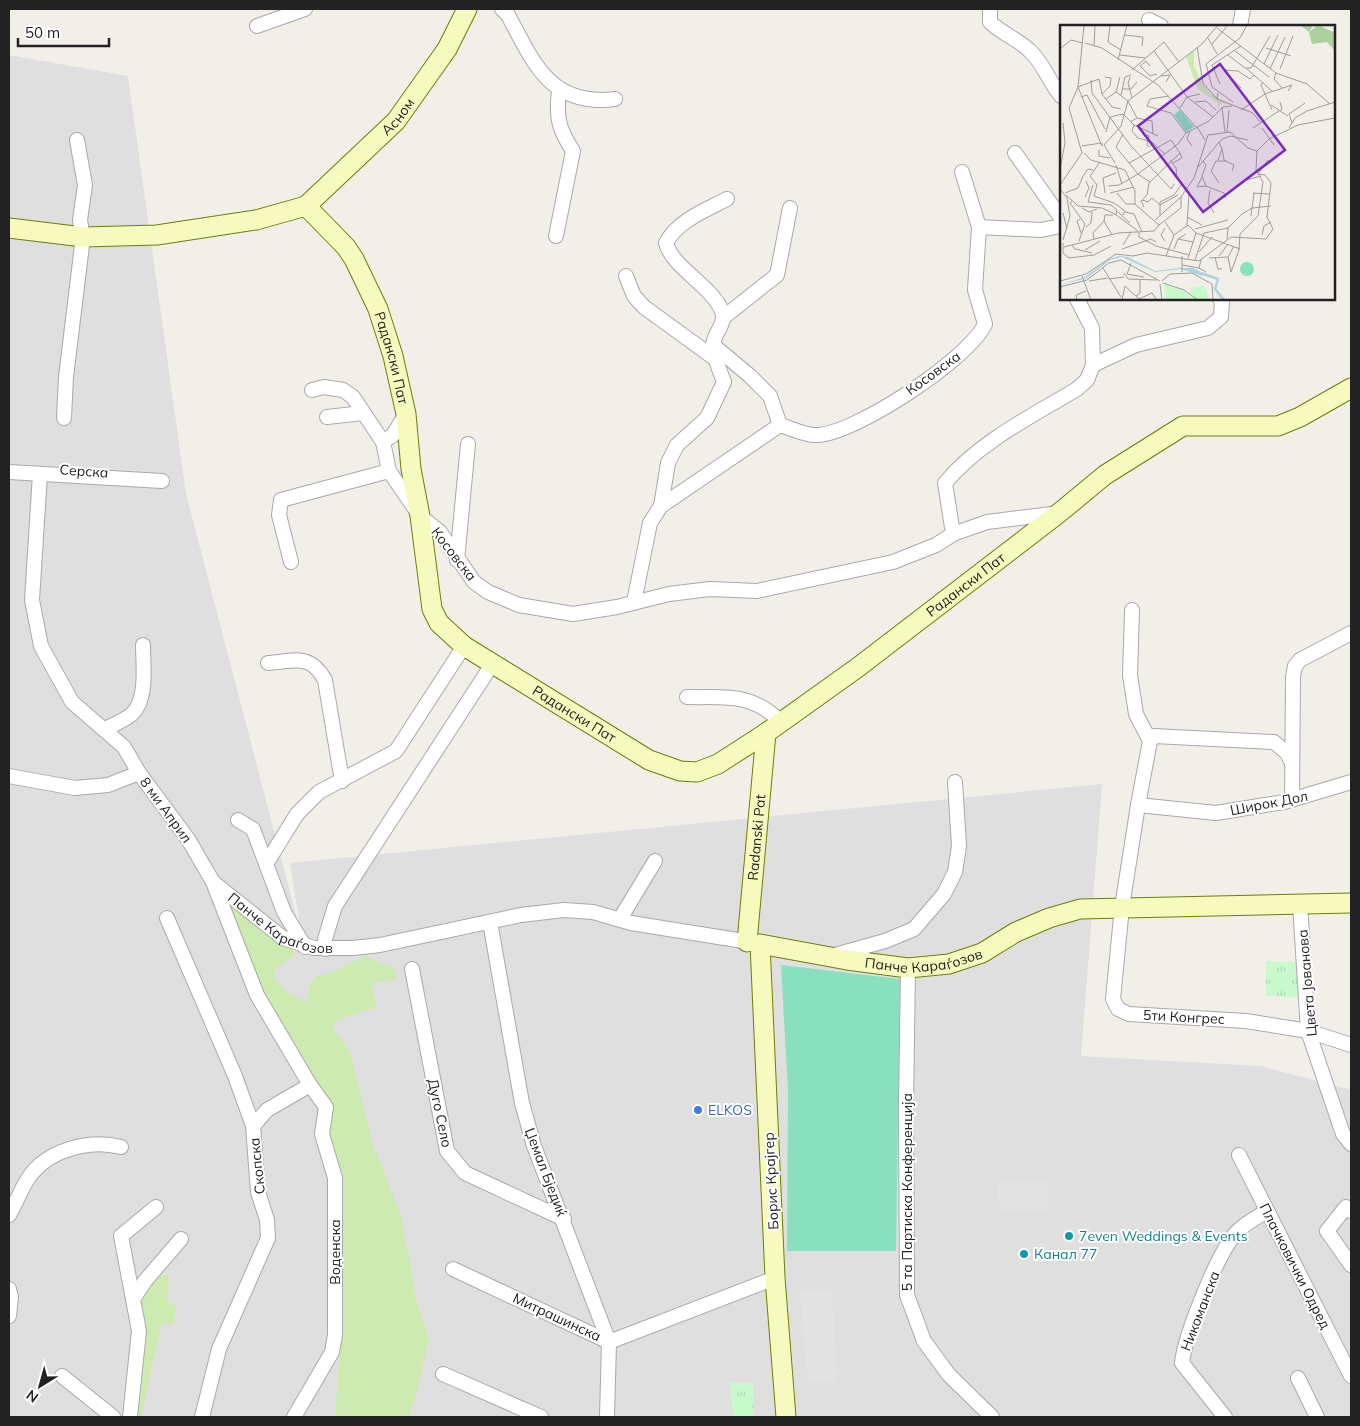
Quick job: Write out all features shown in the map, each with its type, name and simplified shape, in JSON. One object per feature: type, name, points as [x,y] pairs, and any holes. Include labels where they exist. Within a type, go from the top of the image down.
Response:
[{"type":"street","points":[[257,26],[305,9]]},
{"type":"street","name":"Асном","points":[[306,206],[396,121],[447,49],[467,9]]},
{"type":"street","points":[[502,9],[508,15],[534,64],[545,78],[559,90],[597,101],[615,99]]},
{"type":"street","points":[[990,9],[990,22],[1001,32],[1031,52],[1042,65],[1052,85],[1060,95]]},
{"type":"street","points":[[1240,25],[1243,9]]},
{"type":"street","points":[[556,236],[573,151],[560,131],[557,110],[559,90]]},
{"type":"street","points":[[64,418],[66,376],[83,238],[80,220],[86,185],[77,140]]},
{"type":"street","points":[[1015,153],[1060,217]]},
{"type":"street","name":"Косовска","points":[[780,424],[816,435],[845,428],[870,417],[954,360],[980,336],[985,324],[975,290],[979,227],[962,172]]},
{"type":"street","points":[[724,317],[721,308],[700,281],[668,252],[666,243],[670,235],[690,218],[727,199]]},
{"type":"street","points":[[9,228],[83,238],[167,233],[256,220],[306,206]]},
{"type":"street","name":"Радански Пат","points":[[306,206],[346,247],[354,259],[378,310],[393,356],[406,414],[411,469],[420,516],[432,609],[439,623],[464,646],[649,760],[664,766],[697,772],[718,764],[857,668],[1059,513],[1105,475],[1183,426],[1278,426],[1300,417],[1351,388]]},
{"type":"street","points":[[661,506],[668,463],[677,445],[707,418],[724,382],[713,345],[724,317],[778,275],[790,208]]},
{"type":"street","points":[[979,227],[1041,230],[1060,226]]},
{"type":"street","points":[[626,276],[634,296],[644,307],[717,360]]},
{"type":"street","points":[[954,534],[946,483],[950,478],[987,446],[1077,389],[1087,380],[1093,365],[1092,328],[1078,300]]},
{"type":"street","points":[[1093,365],[1136,345],[1208,328],[1220,317],[1221,300]]},
{"type":"street","points":[[634,602],[650,523],[661,506],[780,424],[770,396],[750,376],[713,345]]},
{"type":"street","points":[[291,562],[279,515],[281,500],[389,471],[383,442],[353,397],[343,390],[324,387],[312,390]]},
{"type":"street","points":[[327,416],[363,413]]},
{"type":"street","points":[[383,442],[392,435],[406,414]]},
{"type":"street","points":[[457,560],[468,444]]},
{"type":"street","name":"Серска","points":[[9,466],[156,478],[159,481],[40,474]]},
{"type":"street","name":"Косовска","points":[[389,471],[420,516],[440,532],[457,560],[474,582],[488,592],[519,605],[573,614],[710,589],[757,591],[893,562],[936,545],[954,534],[987,522],[1059,513]]},
{"type":"street","points":[[9,472],[40,474]]},
{"type":"street","name":"8 ми Април","points":[[40,474],[32,600],[42,646],[72,702],[105,729],[132,757],[139,773],[188,839],[213,882],[257,995],[310,1085]]},
{"type":"street","points":[[1132,610],[1130,675],[1136,714],[1150,741]]},
{"type":"street","points":[[1292,800],[1293,677],[1295,666],[1300,660],[1351,633]]},
{"type":"street","points":[[105,729],[133,713],[140,699],[144,684],[143,645]]},
{"type":"street","points":[[266,864],[297,814],[319,792],[396,751],[464,646]]},
{"type":"street","points":[[268,663],[308,661],[318,667],[325,680],[342,781]]},
{"type":"street","points":[[325,949],[325,939],[335,906],[493,663]]},
{"type":"street","points":[[687,697],[746,698],[767,708],[773,727]]},
{"type":"street","name":"Radanski Pat","points":[[754,943],[773,727]]},
{"type":"street","points":[[1122,907],[1138,805],[1150,741],[1154,736],[1274,742],[1287,753],[1292,763]]},
{"type":"street","points":[[9,776],[74,788],[108,785],[139,773]]},
{"type":"street","points":[[828,956],[885,941],[914,929],[944,894],[956,872],[959,846],[955,782]]},
{"type":"street","name":"Широк Дол","points":[[1138,805],[1216,813],[1292,800],[1351,782]]},
{"type":"street","points":[[238,820],[252,829],[284,912],[305,947]]},
{"type":"street","points":[[620,919],[655,861]]},
{"type":"street","name":"Панче Караѓозов","points":[[213,882],[282,938],[305,947],[325,949],[380,945],[490,922],[564,910],[593,912],[655,927],[908,968],[949,964],[982,953],[1016,932],[1049,918],[1080,909],[1351,903]]},
{"type":"street","name":"Цвета Јованова","points":[[1300,904],[1308,1031],[1343,1134],[1351,1144]]},
{"type":"street","name":"5ти Конгрес","points":[[1122,907],[1113,999],[1118,1009],[1128,1014],[1246,1021],[1308,1031],[1351,1045]]},
{"type":"street","name":"Скопска","points":[[167,918],[235,1076],[253,1126],[258,1192],[266,1220],[268,1238],[219,1349],[202,1417]]},
{"type":"street","name":"Џемал Бједиќ","points":[[490,922],[522,1103],[534,1146],[564,1219],[609,1342],[607,1417]]},
{"type":"street","name":"Борис Крајгер","points":[[754,943],[775,1278],[786,1417]]},
{"type":"street","name":"5 та Партиска Конференција","points":[[908,968],[906,1115],[907,1295],[924,1341],[949,1375],[992,1417]]},
{"type":"street","name":"Дуго Село","points":[[412,969],[447,1151],[464,1173],[564,1219]]},
{"type":"street","points":[[253,1126],[267,1110],[310,1085]]},
{"type":"street","name":"Воденска","points":[[294,1417],[332,1352],[334,1335],[335,1178],[322,1134],[326,1107],[310,1085]]},
{"type":"street","points":[[9,1215],[26,1181],[46,1160],[70,1149],[93,1144],[121,1147]]},
{"type":"street","name":"Плачковички Одред","points":[[1239,1155],[1351,1376]]},
{"type":"street","points":[[130,1417],[139,1331],[121,1236],[156,1206]]},
{"type":"street","points":[[1351,1211],[1346,1207],[1327,1230],[1351,1265]]},
{"type":"street","name":"Никоманска","points":[[1225,1417],[1182,1363],[1184,1348],[1197,1310],[1229,1241],[1243,1226],[1267,1211]]},
{"type":"street","points":[[133,1299],[145,1281],[181,1239]]},
{"type":"street","name":"Митрашинска","points":[[453,1269],[609,1342],[775,1278]]},
{"type":"street","points":[[9,1289],[11,1312],[9,1316]]},
{"type":"street","points":[[443,1374],[541,1417]]},
{"type":"street","points":[[62,1376],[113,1417]]},
{"type":"street","points":[[1298,1378],[1317,1417]]},
{"type":"shaded area","points":[[9,55],[128,76],[186,494],[302,938],[290,863],[1102,784],[1081,1056],[1261,1066],[1351,1090],[1351,1417],[9,1417]]},
{"type":"shaded area","points":[[1048,1180],[1049,1210],[999,1211],[998,1181]]},
{"type":"shaded area","points":[[800,1291],[832,1291],[837,1382],[808,1382]]},
{"type":"green space","points":[[228,906],[236,908],[249,920],[292,948],[294,956],[276,968],[273,974],[285,991],[308,1003],[309,985],[316,976],[327,974],[365,956],[395,969],[397,979],[372,983],[377,1007],[335,1021],[333,1028],[350,1052],[371,1140],[401,1215],[417,1302],[429,1339],[415,1399],[408,1417],[335,1417],[340,1345],[339,1175],[327,1131],[329,1111],[272,1011],[244,955]]},
{"type":"green space","points":[[1266,961],[1298,962],[1299,997],[1266,996]]},
{"type":"green space","points":[[781,965],[900,979],[896,1251],[787,1251],[788,1090]]},
{"type":"green space","points":[[156,1275],[169,1276],[167,1301],[177,1307],[173,1325],[162,1323],[141,1417],[132,1417],[138,1298]]},
{"type":"green space","points":[[730,1383],[753,1383],[754,1417],[733,1417]]},
{"type":"place","name":"ELKOS","points":[[698,1110]]},
{"type":"place","name":"7even Weddings & Events","points":[[1069,1236]]},
{"type":"place","name":"Канал 77","points":[[1024,1254]]}]
